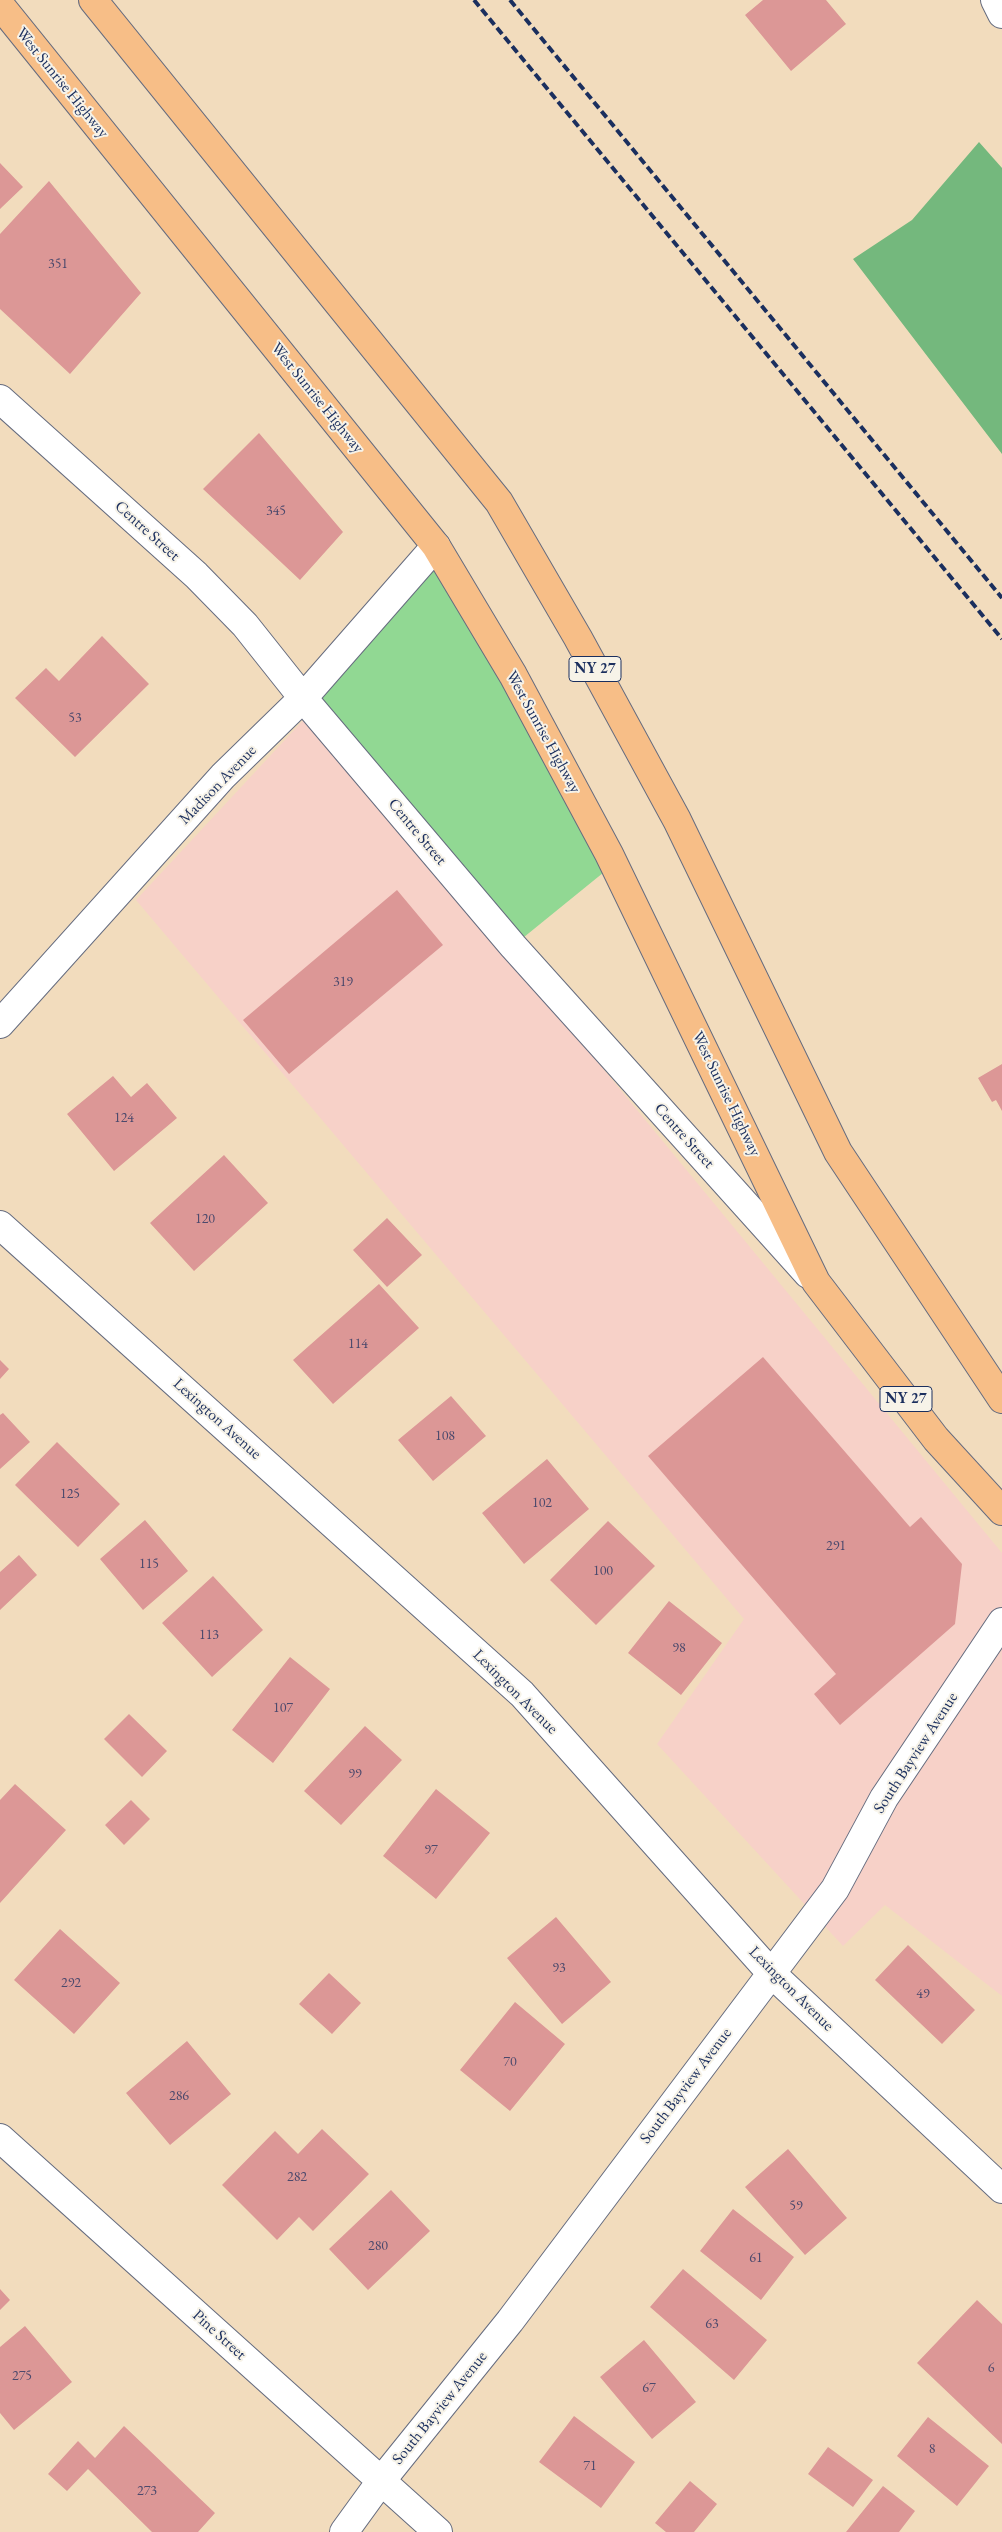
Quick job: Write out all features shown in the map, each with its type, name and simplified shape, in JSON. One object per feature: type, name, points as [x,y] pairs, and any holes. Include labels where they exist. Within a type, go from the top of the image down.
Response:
[{"type":"highway","name":"NY 27","points":[[93,0],[499,502],[578,638],[677,820],[838,1152],[1002,1399]]},
{"type":"highway","name":"West Sunrise Highway","points":[[0,5],[436,546],[513,675],[610,854],[816,1282],[936,1438],[1002,1511]]},
{"type":"street","points":[[995,0],[1002,14]]},
{"type":"street","name":"Centre Street","points":[[0,399],[196,575],[245,625],[303,698],[513,946],[816,1282]]},
{"type":"street","name":"Madison Avenue","points":[[0,1024],[223,776],[303,698],[436,546]]},
{"type":"street","name":"Lexington Avenue","points":[[0,1224],[522,1694],[771,1973],[1002,2189]]},
{"type":"street","name":"South Bayview Avenue","points":[[344,2532],[381,2482],[510,2321],[835,1889],[884,1798],[1002,1622]]},
{"type":"street","name":"Pine Street","points":[[0,2138],[438,2532]]},
{"type":"shaded area","points":[[310,713],[1002,1553],[1002,1996],[885,1905],[843,1946],[657,1744],[744,1619],[136,900]]},
{"type":"green space","points":[[979,142],[1002,168],[1002,454],[853,259],[912,220]]},
{"type":"green space","points":[[436,546],[614,864],[513,946],[307,702]]},
{"type":"building","points":[[763,0],[826,0],[846,24],[791,71],[745,15]]},
{"type":"building","points":[[0,163],[23,187],[0,209]]},
{"type":"building","points":[[49,181],[141,293],[70,374],[0,309],[0,234]]},
{"type":"building","points":[[259,433],[343,532],[300,580],[203,489]]},
{"type":"building","points":[[102,636],[149,684],[75,757],[15,698],[46,668],[59,681]]},
{"type":"building","points":[[397,890],[443,945],[289,1074],[243,1020]]},
{"type":"building","points":[[1002,1064],[1002,1111],[996,1100],[992,1102],[978,1078]]},
{"type":"building","points":[[113,1076],[131,1097],[147,1083],[177,1118],[114,1171],[67,1114]]},
{"type":"building","points":[[224,1155],[268,1203],[194,1271],[150,1223]]},
{"type":"building","points":[[387,1218],[422,1255],[387,1287],[353,1250]]},
{"type":"building","points":[[379,1284],[419,1328],[333,1404],[293,1360]]},
{"type":"building","points":[[763,1357],[910,1527],[921,1517],[962,1564],[955,1624],[840,1725],[814,1694],[836,1674],[648,1456]]},
{"type":"building","points":[[0,1360],[9,1369],[0,1379]]},
{"type":"building","points":[[451,1396],[486,1436],[433,1481],[398,1440]]},
{"type":"building","points":[[3,1413],[30,1442],[0,1469],[0,1415]]},
{"type":"building","points":[[57,1442],[120,1504],[78,1547],[15,1485]]},
{"type":"building","points":[[547,1459],[589,1509],[524,1564],[482,1513]]},
{"type":"building","points":[[145,1520],[188,1571],[143,1610],[100,1559]]},
{"type":"building","points":[[608,1521],[655,1566],[596,1625],[550,1580]]},
{"type":"building","points":[[19,1555],[37,1575],[0,1610],[0,1572]]},
{"type":"building","points":[[213,1576],[263,1630],[212,1677],[162,1623]]},
{"type":"building","points":[[669,1601],[722,1643],[681,1695],[628,1653]]},
{"type":"building","points":[[290,1657],[330,1689],[273,1763],[232,1730]]},
{"type":"building","points":[[129,1714],[167,1751],[142,1777],[104,1739]]},
{"type":"building","points":[[365,1726],[402,1760],[341,1825],[304,1791]]},
{"type":"building","points":[[15,1784],[66,1830],[0,1903],[0,1800]]},
{"type":"building","points":[[436,1789],[490,1833],[436,1899],[383,1856]]},
{"type":"building","points":[[131,1800],[150,1819],[124,1845],[105,1825]]},
{"type":"building","points":[[556,1917],[611,1982],[562,2024],[507,1958]]},
{"type":"building","points":[[60,1929],[120,1983],[74,2034],[14,1980]]},
{"type":"building","points":[[908,1945],[975,2010],[942,2044],[875,1980]]},
{"type":"building","points":[[329,1973],[361,2003],[332,2034],[299,2004]]},
{"type":"building","points":[[515,2002],[565,2044],[510,2111],[460,2070]]},
{"type":"building","points":[[187,2041],[231,2094],[170,2145],[126,2093]]},
{"type":"building","points":[[322,2129],[369,2174],[313,2231],[299,2217],[277,2240],[222,2185],[275,2131],[298,2154]]},
{"type":"building","points":[[788,2149],[847,2218],[805,2255],[745,2187]]},
{"type":"building","points":[[391,2190],[430,2231],[368,2290],[329,2249]]},
{"type":"building","points":[[733,2209],[794,2257],[761,2300],[700,2251]]},
{"type":"building","points":[[683,2269],[767,2340],[734,2380],[650,2307]]},
{"type":"building","points":[[0,2289],[10,2300],[0,2310]]},
{"type":"building","points":[[977,2300],[1002,2324],[1002,2444],[917,2363]]},
{"type":"building","points":[[25,2326],[72,2382],[14,2430],[0,2413],[0,2347]]},
{"type":"building","points":[[644,2340],[696,2402],[652,2439],[600,2377]]},
{"type":"building","points":[[574,2416],[635,2462],[601,2508],[539,2462]]},
{"type":"building","points":[[928,2417],[989,2466],[957,2506],[897,2456]]},
{"type":"building","points":[[124,2426],[215,2513],[198,2532],[152,2532],[88,2469],[67,2491],[48,2474],[78,2441],[95,2458]]},
{"type":"building","points":[[828,2447],[873,2480],[853,2507],[808,2474]]},
{"type":"building","points":[[690,2481],[717,2504],[694,2532],[666,2532],[655,2523]]},
{"type":"building","points":[[883,2486],[915,2511],[899,2532],[846,2532]]},
{"type":"railway","points":[[474,0],[1002,639]]},
{"type":"railway","points":[[510,0],[1002,598]]}]
